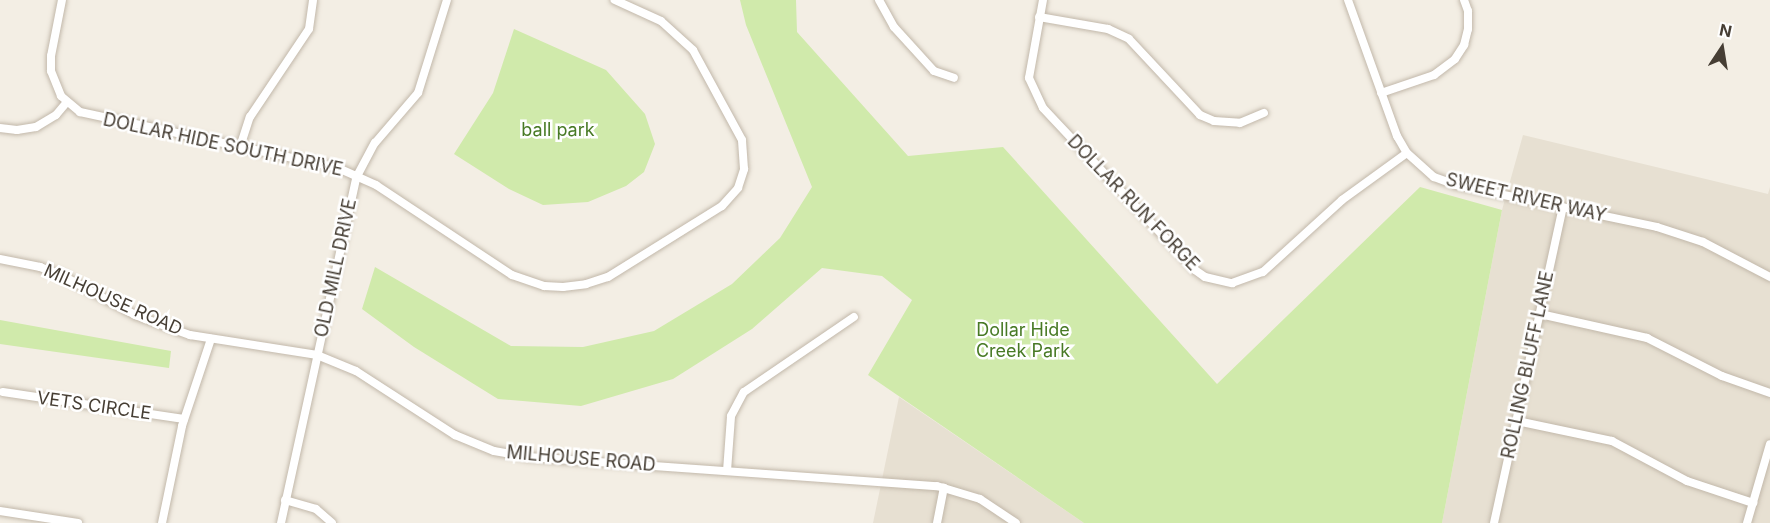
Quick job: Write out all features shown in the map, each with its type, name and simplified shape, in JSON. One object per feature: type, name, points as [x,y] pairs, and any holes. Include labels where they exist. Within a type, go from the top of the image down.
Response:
[{"type":"street","points":[[0,128],[25,130],[36,128],[50,120],[67,102],[54,83],[51,63],[62,0]]},
{"type":"street","points":[[240,147],[250,117],[307,33],[312,16],[313,0]]},
{"type":"street","name":"OLD MILL DRIVE","points":[[280,523],[357,175],[375,143],[418,93],[447,0]]},
{"type":"street","name":"DOLLAR HIDE SOUTH DRIVE","points":[[67,102],[89,116],[332,166],[376,185],[512,275],[544,286],[586,284],[615,273],[722,206],[738,188],[744,169],[741,140],[693,50],[661,21],[615,0]]},
{"type":"street","points":[[879,0],[894,27],[934,71],[954,78]]},
{"type":"street","name":"DOLLAR RUN FORGE","points":[[1042,0],[1029,78],[1043,108],[1195,270],[1205,277],[1232,283],[1263,272],[1342,200],[1407,153]]},
{"type":"street","name":"SWEET RIVER WAY","points":[[1348,0],[1397,136],[1407,153],[1434,177],[1456,185],[1683,235],[1770,277]]},
{"type":"street","points":[[1382,93],[1434,75],[1455,59],[1464,45],[1468,29],[1468,11],[1464,0]]},
{"type":"street","points":[[1039,16],[1119,33],[1135,44],[1200,115],[1214,122],[1240,123],[1264,113]]},
{"type":"street","name":"ROLLING BLUFF LANE","points":[[1494,523],[1563,207]]},
{"type":"street","name":"MILHOUSE ROAD","points":[[0,259],[40,267],[157,325],[211,339],[317,354],[364,376],[455,435],[494,451],[528,457],[944,488],[980,499],[1016,523]]},
{"type":"street","points":[[1540,314],[1647,338],[1729,379],[1770,393]]},
{"type":"street","points":[[727,471],[731,416],[744,392],[854,316]]},
{"type":"street","points":[[162,523],[184,419],[211,339]]},
{"type":"street","name":"VETS CIRCLE","points":[[3,392],[184,419]]},
{"type":"street","points":[[1516,421],[1612,441],[1687,481],[1753,503]]},
{"type":"street","points":[[1747,523],[1770,444]]},
{"type":"street","points":[[937,523],[944,488]]},
{"type":"street","points":[[285,500],[316,509],[332,523]]},
{"type":"street","points":[[0,511],[78,523]]},
{"type":"shaded area","points":[[1523,135],[1768,194],[1770,187],[1770,523],[1442,523],[1502,210]]},
{"type":"shaded area","points":[[899,397],[1084,523],[873,523]]},
{"type":"green space","name":"Dollar Hide Creek Park","points":[[740,0],[796,0],[797,32],[908,156],[1003,147],[1217,384],[1420,187],[1502,210],[1442,523],[1084,523],[868,375],[912,300],[882,276],[822,268],[752,329],[673,379],[581,406],[498,399],[414,347],[362,309],[375,267],[511,346],[583,347],[654,331],[732,284],[780,238],[812,187],[746,25]]},
{"type":"green space","name":"ball park","points":[[514,29],[606,70],[645,114],[655,144],[644,172],[626,186],[588,202],[543,205],[509,189],[454,154],[493,93]]},
{"type":"green space","points":[[0,320],[171,351],[169,368],[0,344]]}]
